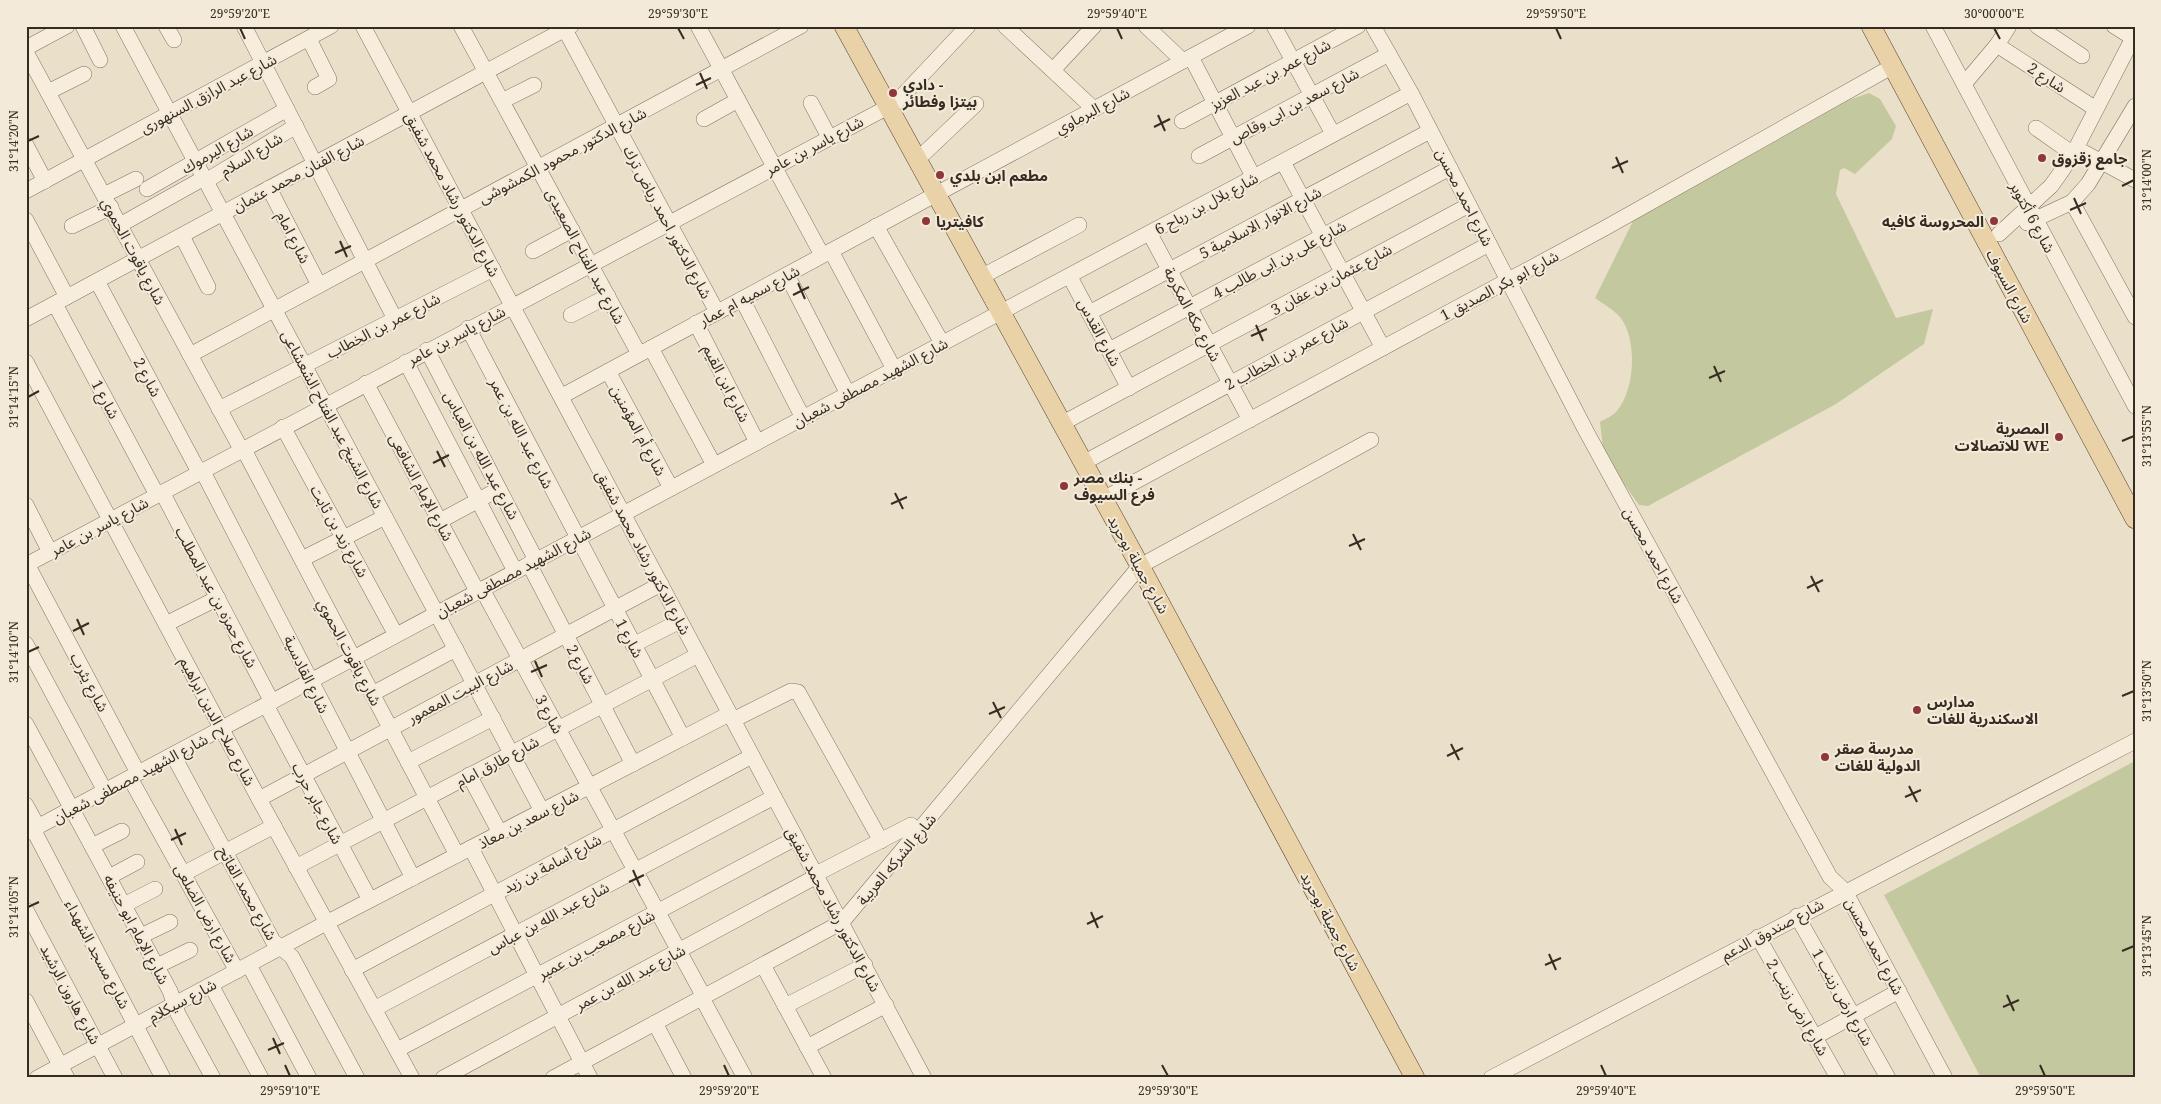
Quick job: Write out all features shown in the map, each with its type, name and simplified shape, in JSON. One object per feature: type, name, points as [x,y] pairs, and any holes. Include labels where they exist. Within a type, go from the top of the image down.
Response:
[{"type":"main road","name":"شارع جميلة بوحريد","points":[[844,26],[1140,566],[1416,1078]]},
{"type":"main road","name":"شارع السيوف","points":[[1872,26],[1992,236],[2135,519]]},
{"type":"street","points":[[26,48],[67,26]]},
{"type":"street","points":[[83,26],[100,60]]},
{"type":"street","name":"شارع الشيخ عبد الفتاح الشعشاعى","points":[[123,26],[542,811]]},
{"type":"street","points":[[166,26],[174,40]]},
{"type":"street","points":[[244,26],[395,319]]},
{"type":"street","name":"شارع عبد الرازق السنهورى","points":[[26,191],[332,26]]},
{"type":"street","name":"شارع الدكتور رشاد محمد شفيق","points":[[363,26],[924,1078]]},
{"type":"street","name":"شارع عبد الفتاح الصعيدى","points":[[461,26],[608,296],[645,351],[714,465]]},
{"type":"street","points":[[698,26],[773,167],[894,369]]},
{"type":"street","name":"شارع الدكتور محمود الكمشوشى","points":[[190,355],[801,26]]},
{"type":"street","points":[[888,108],[968,26]]},
{"type":"street","points":[[1005,26],[1094,109]]},
{"type":"street","points":[[1053,70],[1094,26]]},
{"type":"street","points":[[1146,26],[1187,59],[1215,103],[1254,178]]},
{"type":"street","name":"شارع البرماوي","points":[[936,194],[1248,26]]},
{"type":"street","points":[[1274,26],[1334,134]]},
{"type":"street","name":"شارع عمر بن عبد العزيز","points":[[1182,121],[1358,26]]},
{"type":"street","name":"شارع احمد محسن","points":[[1373,26],[1450,168],[1586,431],[1830,877],[1846,891],[1944,1078]]},
{"type":"street","points":[[1964,84],[1997,45],[2009,26]]},
{"type":"street","points":[[2037,26],[2082,56]]},
{"type":"street","points":[[2031,214],[2074,151],[2134,36],[2114,26]]},
{"type":"street","name":"شارع الفنان محمد عثمان","points":[[26,319],[486,72],[566,27]]},
{"type":"street","name":"شارع الدكتور احمد رياض ترك","points":[[566,27],[616,126],[717,312]]},
{"type":"street","name":"شارع 6 أكتوبر","points":[[1934,27],[2031,214],[2135,406]]},
{"type":"street","points":[[309,38],[329,79],[314,87]]},
{"type":"street","name":"شارع 2","points":[[1997,45],[2096,109]]},
{"type":"street","name":"شارع ياقوت الحموي","points":[[26,52],[302,559],[457,855]]},
{"type":"street","name":"شارع سعد بن ابى وقاص","points":[[1199,156],[1389,54]]},
{"type":"street","name":"شارع ابو بكر الصديق 1","points":[[1103,499],[1508,280],[1894,66]]},
{"type":"street","points":[[48,92],[84,74]]},
{"type":"street","points":[[502,101],[534,85]]},
{"type":"street","name":"شارع بلال بن رباح 6","points":[[1000,312],[1150,234],[1410,93]]},
{"type":"street","points":[[704,118],[738,100]]},
{"type":"street","points":[[811,103],[829,137]]},
{"type":"street","points":[[917,160],[976,104]]},
{"type":"street","name":"شارع ياسر بن عامر","points":[[27,565],[590,263],[888,108]]},
{"type":"street","name":"شارع اليرموك","points":[[147,190],[287,109]]},
{"type":"street","points":[[1992,236],[2031,214],[2072,202],[2088,184],[2133,113]]},
{"type":"street","name":"شارع السلام","points":[[120,225],[205,180],[296,126]]},
{"type":"street","points":[[2036,128],[2074,151],[2102,162],[2135,180]]},
{"type":"street","name":"شارع الانوار الاسلامية 5","points":[[1090,312],[1430,131]]},
{"type":"street","points":[[26,145],[46,181]]},
{"type":"street","points":[[1283,162],[1383,348]]},
{"type":"street","name":"شارع على بن ابى طالب 4","points":[[1109,350],[1450,168]]},
{"type":"street","points":[[72,226],[136,179]]},
{"type":"street","name":"شارع امام","points":[[269,188],[319,286]]},
{"type":"street","name":"شارع سميه ام عمار","points":[[562,396],[936,194]]},
{"type":"street","points":[[2072,202],[2135,317]]},
{"type":"street","name":"شارع عثمان بن عفان 3","points":[[1061,424],[1469,205]]},
{"type":"street","name":"شارع 1","points":[[26,220],[61,301],[160,493]]},
{"type":"street","points":[[981,277],[1079,225]]},
{"type":"street","points":[[876,226],[942,343]]},
{"type":"street","points":[[533,251],[572,230]]},
{"type":"street","name":"شارع مكه المكرمة","points":[[1150,234],[1250,420]]},
{"type":"street","points":[[182,236],[208,287]]},
{"type":"street","name":"شارع عمر بن الخطاب 2","points":[[1083,463],[1489,244]]},
{"type":"street","name":"شارع عمر بن الخطاب","points":[[220,409],[493,269]]},
{"type":"street","points":[[787,275],[848,394]]},
{"type":"street","name":"شارع القدس","points":[[1070,276],[1129,388]]},
{"type":"street","name":"شارع 2","points":[[97,281],[200,471]]},
{"type":"street","points":[[571,315],[608,296]]},
{"type":"street","points":[[742,298],[803,418]]},
{"type":"street","name":"شارع الشهيد مصطفى شعبان","points":[[32,830],[1000,312]]},
{"type":"street","name":"شارع ابن القيم","points":[[696,323],[757,442]]},
{"type":"street","name":"شارع عبد الله بن عمر","points":[[468,328],[576,538]]},
{"type":"street","name":"شارع عبد الله بن العباس","points":[[427,350],[499,489],[532,562]]},
{"type":"street","name":"شارع صلاح الدين ابراهيم","points":[[26,362],[326,923],[412,1078]]},
{"type":"street","points":[[406,362],[515,571]]},
{"type":"street","name":"شارع أم المؤمنين","points":[[608,371],[670,488]]},
{"type":"street","name":"شارع الإمام الشافعى","points":[[366,383],[440,521],[480,590]]},
{"type":"street","name":"شارع زيد بن ثابت","points":[[283,427],[396,635]]},
{"type":"street","points":[[1140,566],[1371,440]]},
{"type":"street","name":"شارع القادسية","points":[[200,471],[305,666],[310,681],[346,752],[413,878]]},
{"type":"street","points":[[440,521],[499,489]]},
{"type":"street","name":"شارع حمزه بن عبد المطلب","points":[[160,493],[218,598],[269,703]]},
{"type":"street","points":[[26,505],[50,552]]},
{"type":"street","points":[[302,559],[385,517]]},
{"type":"street","name":"شارع 1","points":[[576,538],[683,738]]},
{"type":"street","name":"شارع 2","points":[[532,562],[566,634],[633,764]]},
{"type":"street","name":"شارع يثرب","points":[[27,565],[134,775]]},
{"type":"street","name":"شارع الشركه العربية","points":[[553,1078],[842,922],[1140,566]]},
{"type":"street","name":"شارع البيت المعمور","points":[[259,798],[661,584]]},
{"type":"street","name":"شارع 3","points":[[480,590],[590,786],[703,997]]},
{"type":"street","points":[[166,624],[218,598]]},
{"type":"street","points":[[633,645],[680,621]]},
{"type":"street","points":[[26,644],[105,791]]},
{"type":"street","points":[[372,694],[456,650]]},
{"type":"street","name":"شارع طارق امام","points":[[296,867],[698,655]]},
{"type":"street","name":"شارع سعد بن معاذ","points":[[326,923],[683,738],[791,691],[798,692],[881,841]]},
{"type":"street","name":"شارع جابر حرب","points":[[269,703],[303,775],[370,900]]},
{"type":"street","points":[[408,762],[492,718]]},
{"type":"street","name":"شارع الإمام ابو حنيفه","points":[[26,724],[157,966],[213,1078]]},
{"type":"street","name":"شارع صندوق الدعم","points":[[1490,1078],[2135,741]]},
{"type":"street","name":"شارع محمد الفاتح","points":[[173,755],[273,941],[292,957],[357,1078]]},
{"type":"street","name":"شارع أسامة بن زيد","points":[[352,970],[752,756]]},
{"type":"street","name":"شارع ارض الضلعى","points":[[134,775],[184,874],[309,1078]]},
{"type":"street","points":[[469,775],[500,833]]},
{"type":"street","name":"شارع عبد الله بن عباس","points":[[374,1009],[774,797]]},
{"type":"street","name":"شارع مسجد الشهداء","points":[[26,805],[32,830],[163,1078]]},
{"type":"street","name":"شارع عبد الله بن عمر","points":[[443,1078],[911,825]]},
{"type":"street","points":[[184,874],[274,826]]},
{"type":"street","points":[[92,846],[122,831]]},
{"type":"street","name":"شارع مصعب بن عمير","points":[[397,1050],[796,838]]},
{"type":"street","points":[[471,848],[590,1078]]},
{"type":"street","points":[[109,876],[137,862]]},
{"type":"street","points":[[124,905],[155,889]]},
{"type":"street","name":"شارع هارون الرشيد","points":[[26,910],[115,1078]]},
{"type":"street","name":"شارع ارض زينب 1","points":[[1797,916],[1888,1078]]},
{"type":"street","points":[[141,936],[170,922]]},
{"type":"street","name":"شارع سيكلام","points":[[37,1078],[64,1071],[98,1045],[326,923]]},
{"type":"street","name":"شارع ارض زينب 2","points":[[1758,937],[1838,1078]]},
{"type":"street","points":[[157,966],[190,950]]},
{"type":"street","points":[[763,965],[824,1078]]},
{"type":"street","points":[[785,1006],[864,965]]},
{"type":"street","points":[[211,985],[261,1078]]},
{"type":"street","points":[[1815,1037],[1899,992]]},
{"type":"street","points":[[703,997],[745,1078]]},
{"type":"street","points":[[26,1000],[64,1071]]},
{"type":"street","points":[[807,1047],[886,1005]]},
{"type":"street","points":[[656,1023],[684,1078]]},
{"type":"green space","points":[[1869,93],[1880,99],[1896,126],[1892,139],[1855,174],[1844,168],[1840,170],[1836,194],[1896,318],[1933,309],[1924,344],[1836,404],[1648,506],[1639,505],[1617,474],[1603,448],[1600,422],[1616,412],[1627,392],[1632,365],[1630,339],[1620,317],[1612,309],[1595,298],[1633,221],[1849,100]]},
{"type":"green space","points":[[2135,761],[2135,1078],[1981,1078],[1884,895]]},
{"type":"place","name":"دادي - بيتزا وفطائر","points":[[893,93]]},
{"type":"place","name":"جامع زقزوق","points":[[2042,158]]},
{"type":"place","name":"مطعم ابن بلدي","points":[[940,175]]},
{"type":"place","name":"كافيتريا","points":[[926,221]]},
{"type":"place","name":"المحروسة كافيه","points":[[1994,221]]},
{"type":"place","name":"المصرية للاتصالات WE","points":[[2059,437]]},
{"type":"place","name":"بنك مصر - فرع السيوف","points":[[1064,486]]},
{"type":"place","name":"مدارس الاسكندرية للغات","points":[[1917,710]]},
{"type":"place","name":"مدرسة صقر الدولية للغات","points":[[1825,757]]}]
